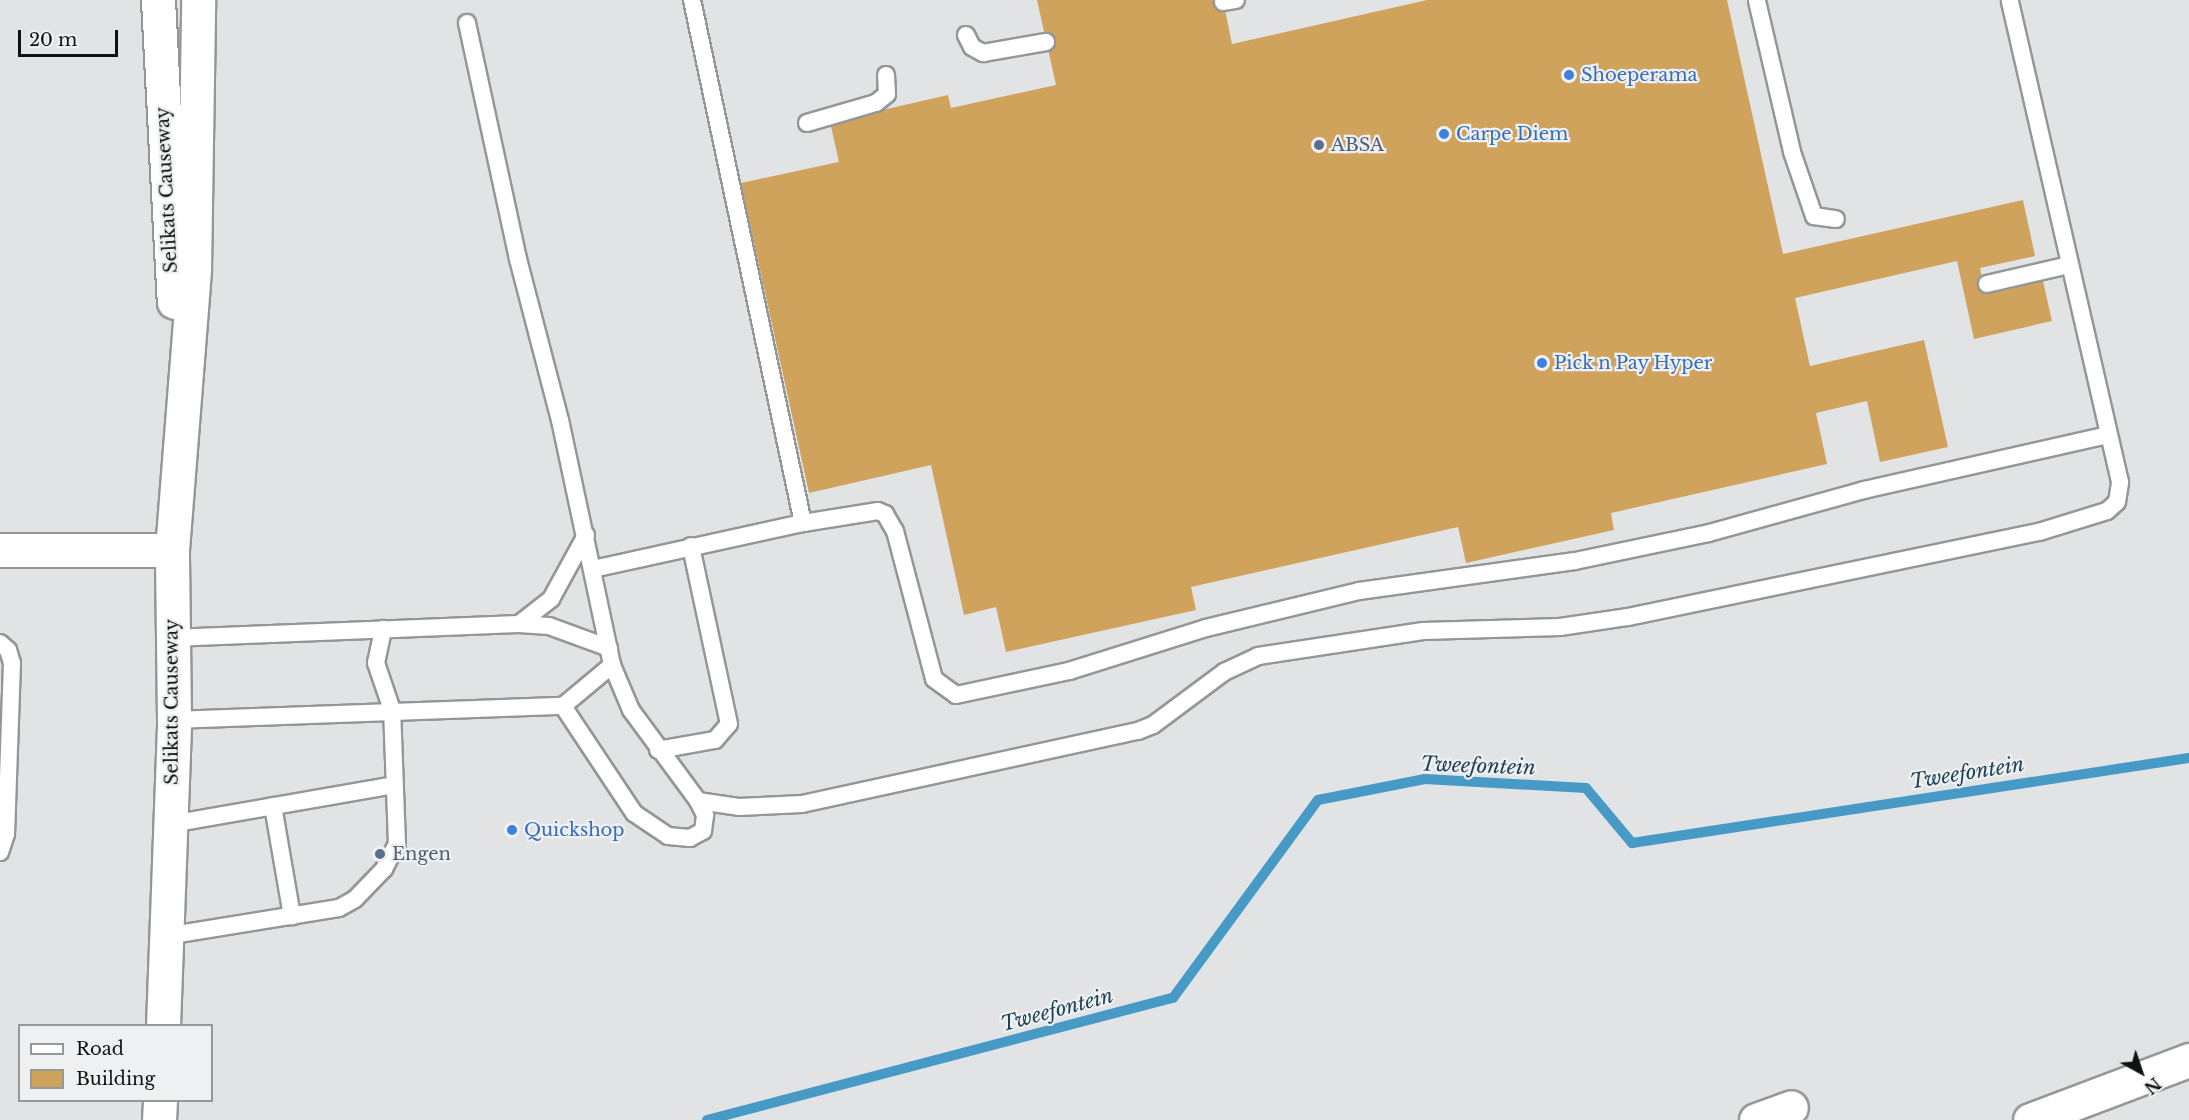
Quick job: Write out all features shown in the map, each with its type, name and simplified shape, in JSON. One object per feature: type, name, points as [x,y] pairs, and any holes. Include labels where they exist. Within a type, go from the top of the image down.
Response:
[{"type":"street","name":"Selikats Causeway","points":[[158,0],[174,311],[184,378]]},
{"type":"street","name":"Selikats Causeway","points":[[163,1024],[174,720],[171,638],[172,550],[194,269],[198,0]]},
{"type":"street","points":[[0,549],[172,550]]},
{"type":"street","points":[[2030,1120],[2189,1060]]},
{"type":"street","points":[[159,1120],[160,1102]]},
{"type":"street","points":[[1756,1120],[1791,1107]]},
{"type":"lane","points":[[692,0],[803,523]]},
{"type":"lane","points":[[698,801],[739,807],[802,804],[1137,731],[1153,725],[1231,668],[1258,657],[1286,651],[1423,632],[1560,627],[1628,617],[2039,532],[2086,519],[2117,502],[2120,482],[2069,265],[2035,100],[2010,0]]},
{"type":"lane","points":[[1757,1],[1792,152],[1814,216],[1836,219]]},
{"type":"lane","points":[[467,23],[518,259],[586,535],[612,665],[631,710],[658,750],[698,801],[706,823],[695,837],[680,839],[652,828],[618,793],[563,705]]},
{"type":"lane","points":[[966,35],[972,47],[983,53],[1046,42]]},
{"type":"lane","points":[[807,123],[883,99],[888,90],[886,75]]},
{"type":"lane","points":[[1987,284],[2069,265]]},
{"type":"lane","points":[[593,569],[803,523],[878,511],[885,514],[894,531],[934,679],[956,695],[1069,671],[1206,628],[1359,591],[1575,561],[1709,533],[1864,490],[2108,435]]},
{"type":"lane","points":[[519,624],[551,599],[586,535]]},
{"type":"lane","points":[[658,750],[715,740],[729,724],[691,546]]},
{"type":"lane","points":[[171,638],[519,624],[549,626],[609,648]]},
{"type":"lane","points":[[166,936],[339,908],[372,884],[397,844],[392,710],[377,671],[383,629]]},
{"type":"lane","points":[[0,642],[8,650],[12,663],[6,834],[0,852]]},
{"type":"lane","points":[[174,720],[563,705],[612,665]]},
{"type":"lane","points":[[171,824],[395,785]]},
{"type":"lane","points":[[273,806],[292,916]]},
{"type":"building","points":[[1037,0],[1223,0],[1232,44],[1427,0],[1727,0],[1783,254],[2023,200],[2035,256],[1980,268],[1985,294],[2043,281],[2052,321],[1974,339],[1957,261],[1795,298],[1810,366],[1924,340],[1948,447],[1880,462],[1867,401],[1816,413],[1827,464],[1611,513],[1614,530],[1466,563],[1458,527],[1191,587],[1196,610],[1006,652],[996,607],[964,615],[931,465],[809,493],[741,183],[839,162],[830,122],[948,95],[951,108],[1056,85]]},
{"type":"waterway","name":"Tweefontein","points":[[707,1120],[1173,998],[1318,800],[1425,779],[1586,788],[1632,843],[2189,758]]},
{"type":"place","name":"Shoeperama","points":[[1569,75]]},
{"type":"place","name":"Carpe Diem","points":[[1444,134]]},
{"type":"place","name":"ABSA","points":[[1319,145]]},
{"type":"place","name":"Pick n Pay Hyper","points":[[1542,363]]},
{"type":"place","name":"Quickshop","points":[[512,830]]},
{"type":"place","name":"Engen","points":[[380,854]]}]
